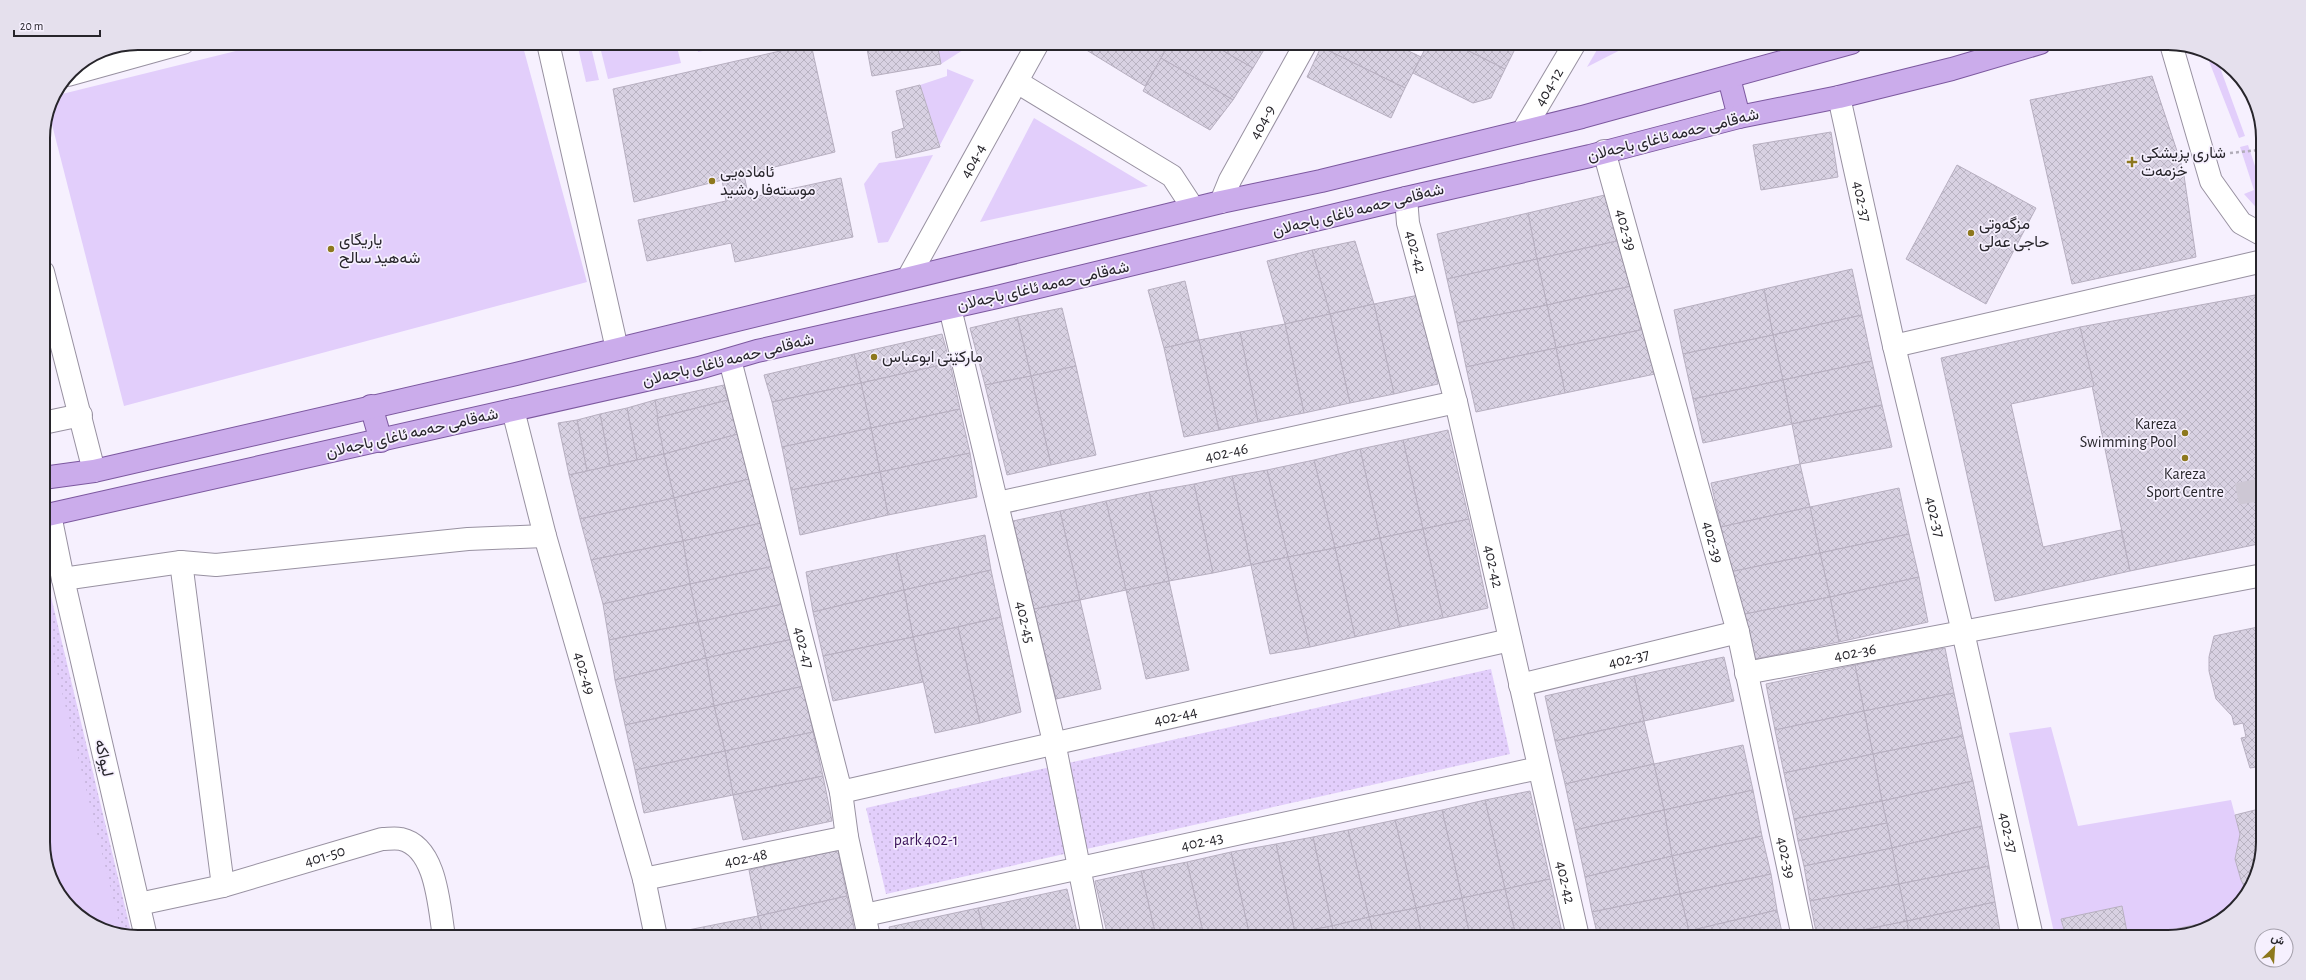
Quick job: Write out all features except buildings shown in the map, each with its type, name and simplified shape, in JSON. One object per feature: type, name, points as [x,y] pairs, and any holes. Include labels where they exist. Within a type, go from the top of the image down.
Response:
[{"type":"main road","points":[[50,477],[94,471],[617,349],[1193,208],[1321,181],[1582,117],[1729,78],[1810,50]]},
{"type":"main road","name":"شەقامی حەمە ئاغای باجەلان","points":[[50,515],[381,441],[730,360],[757,351],[950,308],[1604,151],[1739,117],[1839,97],[2015,50]]},
{"type":"main road","points":[[1729,78],[1739,117]]},
{"type":"main road","points":[[371,406],[381,441]]},
{"type":"street","points":[[81,71],[158,50]]},
{"type":"street","points":[[550,50],[617,349]]},
{"type":"street","name":"404-4","points":[[908,278],[1034,50]]},
{"type":"street","name":"404-9","points":[[1220,202],[1230,180],[1302,50]]},
{"type":"street","name":"404-12","points":[[1523,131],[1571,50]]},
{"type":"street","points":[[2173,50],[2211,181],[2241,222],[2256,232]]},
{"type":"street","points":[[1017,82],[1172,176],[1193,208]]},
{"type":"street","name":"402-37","points":[[1839,97],[1894,346],[1963,632],[2030,930]]},
{"type":"street","name":"402-39","points":[[1604,151],[1738,632],[1801,930]]},
{"type":"street","name":"402-42","points":[[1406,198],[1408,223],[1456,402],[1576,930]]},
{"type":"street","points":[[1894,346],[2256,263]]},
{"type":"street","points":[[50,298],[81,415],[94,471]]},
{"type":"street","name":"402-45","points":[[950,308],[998,502],[1054,742],[1092,930]]},
{"type":"street","name":"402-47","points":[[730,360],[841,792],[848,837],[868,930]]},
{"type":"street","name":"402-46","points":[[998,502],[1456,402]]},
{"type":"street","name":"402-49","points":[[513,410],[545,536],[644,879],[655,930]]},
{"type":"street","points":[[50,422],[81,415]]},
{"type":"street","name":"لیواکە","points":[[50,528],[145,930]]},
{"type":"street","points":[[63,579],[181,562],[216,565],[468,539],[545,536]]},
{"type":"street","points":[[181,562],[223,886]]},
{"type":"street","name":"402-36","points":[[1746,673],[2256,576]]},
{"type":"street","name":"402-37","points":[[1520,685],[1738,632]]},
{"type":"street","name":"402-44","points":[[841,792],[1054,742],[1510,640]]},
{"type":"street","name":"402-43","points":[[865,915],[1539,768]]},
{"type":"street","name":"402-48","points":[[644,879],[848,837]]},
{"type":"street","name":"401-50","points":[[139,904],[223,886],[382,838],[401,839],[422,851],[432,873],[443,930]]},
{"type":"green space","name":"یاریگای شەهید سالح","points":[[240,50],[524,50],[587,282],[124,406],[52,123],[53,115],[62,94]]},
{"type":"green space","points":[[579,50],[592,50],[599,80],[586,82]]},
{"type":"green space","points":[[601,50],[678,50],[681,63],[608,79]]},
{"type":"green space","points":[[938,50],[963,50],[941,64]]},
{"type":"green space","points":[[1597,50],[1620,50],[1587,67]]},
{"type":"green space","points":[[2209,60],[2220,67],[2245,136],[2239,138]]},
{"type":"green space","points":[[947,69],[974,80],[940,145],[920,85],[947,76]]},
{"type":"green space","points":[[1034,118],[1148,186],[980,222]]},
{"type":"green space","points":[[2248,145],[2256,169],[2256,207],[2244,194],[2254,190],[2240,147]]},
{"type":"green space","points":[[933,155],[888,242],[878,243],[864,184],[879,163]]},
{"type":"green space","points":[[50,592],[131,930],[99,921],[80,908],[65,891],[59,881],[52,859],[50,848]]},
{"type":"green space","points":[[50,644],[120,928],[99,921],[80,908],[72,900],[59,881],[52,859],[50,848]]},
{"type":"green space","name":"park 402-1","points":[[1491,669],[1510,754],[886,894],[866,808]]},
{"type":"green space","points":[[2051,727],[2078,826],[2231,800],[2240,834],[2235,859],[2244,885],[2241,891],[2226,908],[2207,921],[2172,930],[2127,930],[2122,906],[2061,919],[2063,930],[2053,930],[2009,733]]},
{"type":"tunnel","points":[[2237,494],[2256,490]]},
{"type":"place","name":"شاری پزیشکی خزمەت","points":[[2132,162]]},
{"type":"place","name":"ئامادەیی موستەفا رەشید","points":[[712,181]]},
{"type":"place","name":"مزگەوتی حاجی عەلی","points":[[1971,233]]},
{"type":"place","name":"یاریگای شەهید سالح","points":[[331,249]]},
{"type":"place","name":"مارکێتی ابوعباس","points":[[874,357]]},
{"type":"place","name":"Kareza Swimming Pool","points":[[2185,433]]},
{"type":"place","name":"Kareza Sport Centre","points":[[2185,458]]}]
